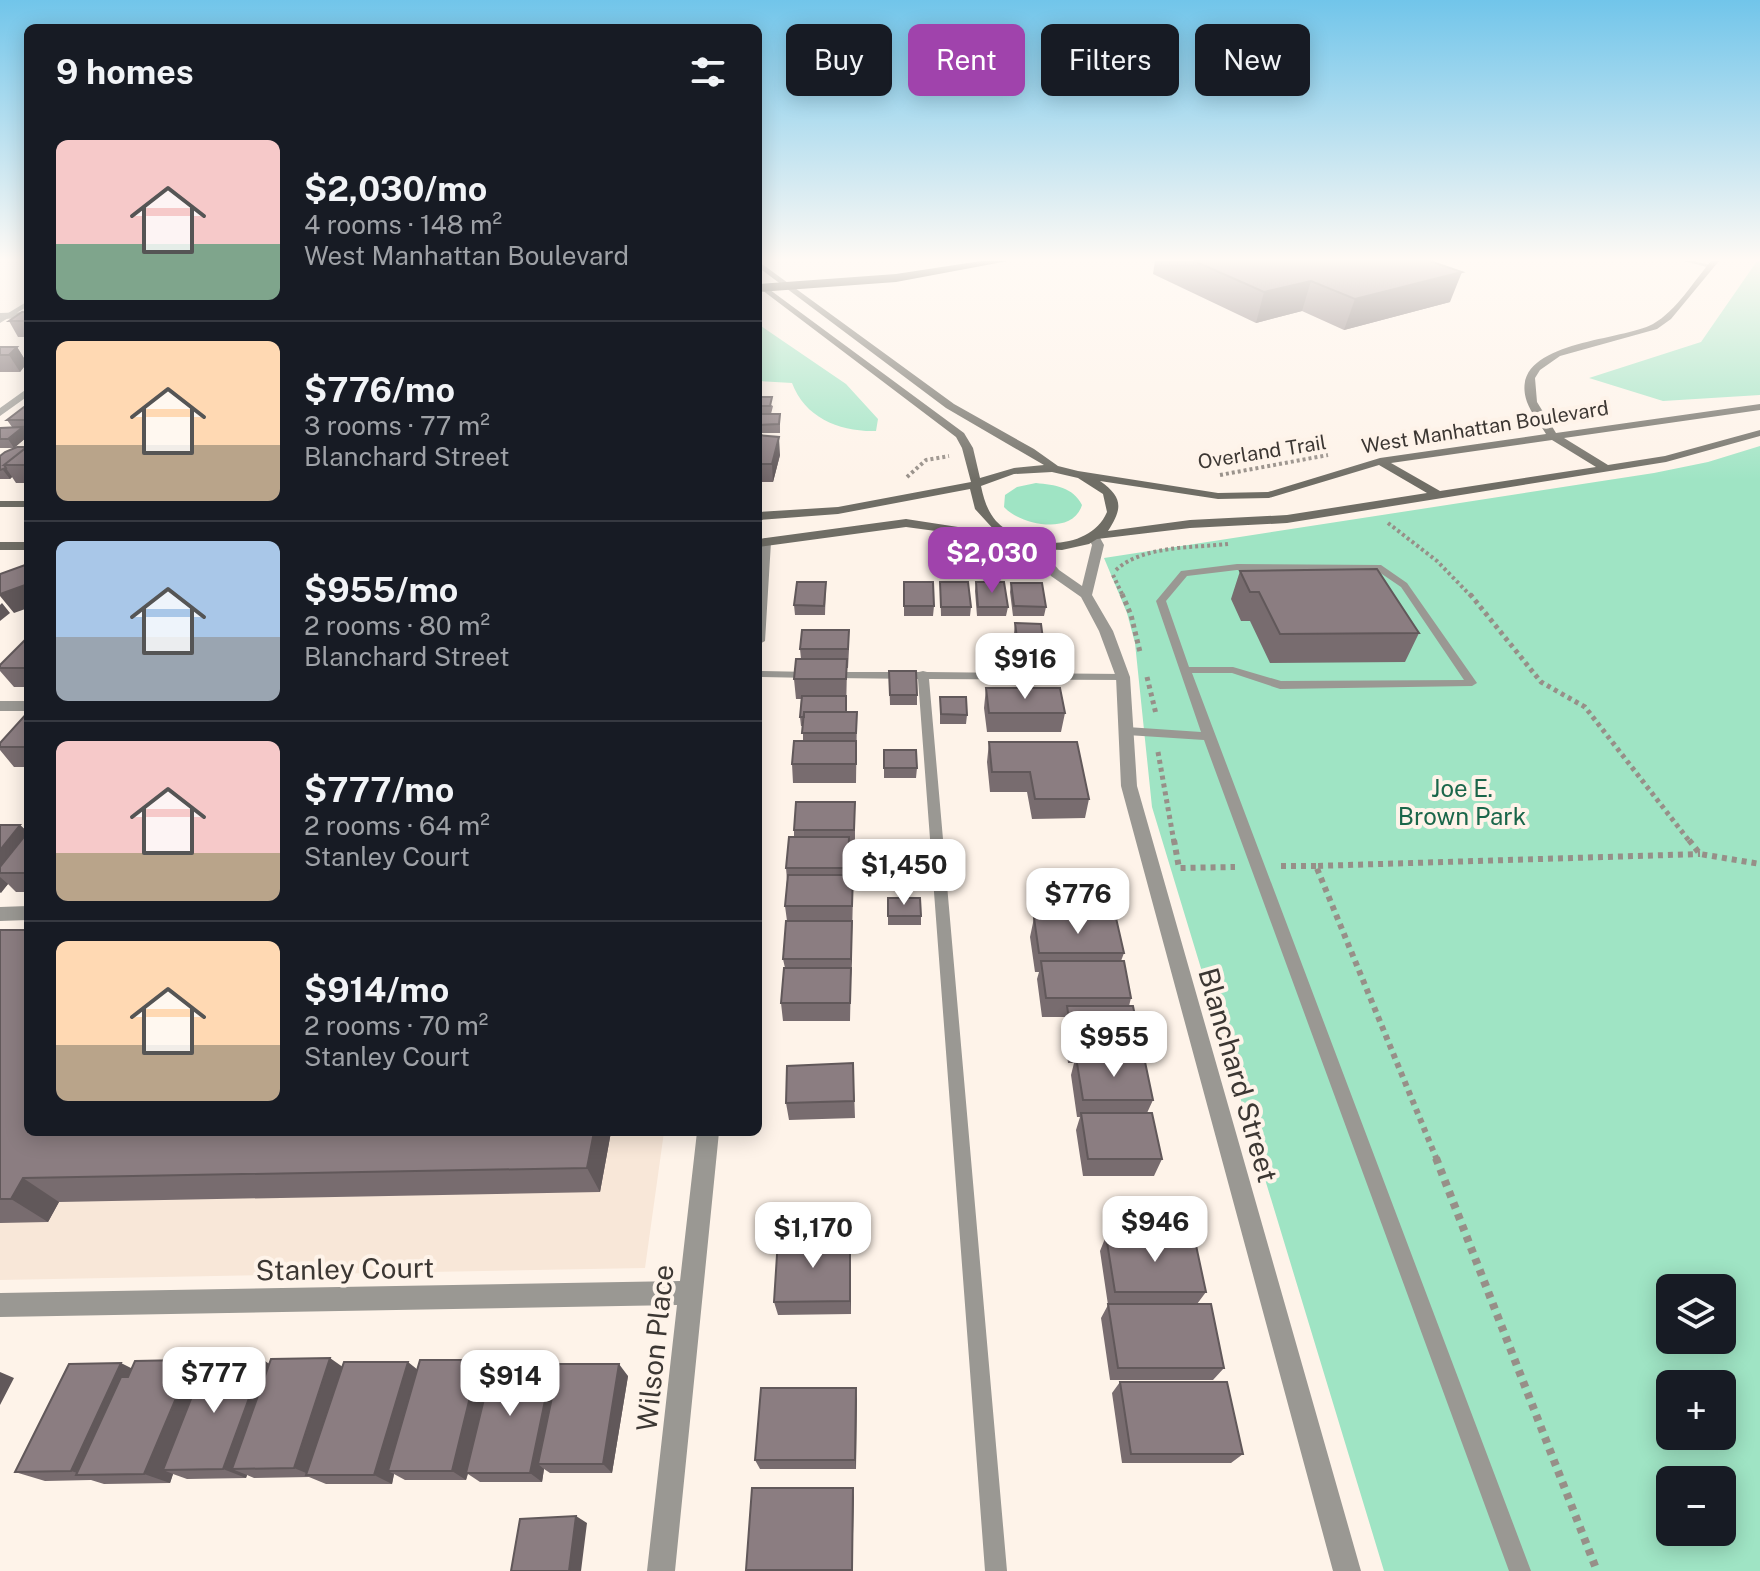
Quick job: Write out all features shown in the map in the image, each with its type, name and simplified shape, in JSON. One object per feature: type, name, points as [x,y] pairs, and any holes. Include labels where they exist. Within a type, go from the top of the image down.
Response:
[{"type":"main road","points":[[825,334],[960,435],[969,447],[977,507],[984,517],[1012,539]]},
{"type":"main road","points":[[853,334],[952,407],[1039,455],[1055,469]]},
{"type":"main road","points":[[1607,469],[1552,435],[1530,397],[1530,378],[1536,368],[1573,348],[1632,334]]},
{"type":"main road","name":"West Manhattan Boulevard","points":[[1055,469],[1218,496],[1245,497],[1293,490],[1319,478],[1380,461],[1760,407]]},
{"type":"main road","points":[[762,543],[906,523],[1030,544],[1066,544],[1190,524],[1271,521],[1607,469],[1691,454],[1760,433]]},
{"type":"main road","points":[[1380,461],[1436,494]]},
{"type":"main road","points":[[762,516],[847,509],[976,485],[1008,472],[1055,469]]},
{"type":"main road","points":[[1078,474],[1109,494],[1113,505],[1107,527],[1097,537]]},
{"type":"main road","points":[[0,504],[24,504]]},
{"type":"main road","points":[[0,546],[24,546]]},
{"type":"street","points":[[0,413],[24,394]]},
{"type":"street","points":[[1030,544],[1055,573],[1086,595],[1098,545],[1097,537]]},
{"type":"street","name":"Blanchard Street","points":[[1086,595],[1106,631],[1123,677],[1129,786],[1347,1571]]},
{"type":"street","points":[[0,706],[24,706]]},
{"type":"street","points":[[0,914],[24,913]]},
{"type":"street","name":"Wilson Place","points":[[661,1571],[708,1136]]},
{"type":"street","name":"Stanley Court","points":[[0,1305],[691,1293]]},
{"type":"lane","points":[[0,433],[24,432]]},
{"type":"lane","points":[[1185,670],[1233,670],[1280,685],[1472,683],[1404,585],[1378,567],[1237,567],[1184,573],[1161,601],[1185,670],[1208,736],[1520,1571]]},
{"type":"lane","points":[[762,674],[1123,677]]},
{"type":"lane","points":[[923,674],[996,1571]]},
{"type":"lane","points":[[1127,731],[1208,736]]},
{"type":"path","name":"Overland Trail","points":[[1216,475],[1333,454]]},
{"type":"path","points":[[926,460],[941,456]]},
{"type":"path","points":[[1384,520],[1437,561],[1462,585],[1541,682],[1585,707],[1700,854]]},
{"type":"path","points":[[965,552],[1029,572],[1038,578]]},
{"type":"path","points":[[1278,866],[1700,854],[1760,864]]},
{"type":"path","points":[[1316,866],[1426,1132],[1597,1571]]},
{"type":"path","points":[[1179,868],[1243,867]]},
{"type":"shaded area","points":[[0,945],[24,1105],[24,1136],[663,1136],[645,1268],[0,1280]]},
{"type":"green space","points":[[762,334],[773,334],[846,384],[878,419],[876,431],[850,429],[825,420],[806,405],[792,383],[762,381]]},
{"type":"green space","points":[[1706,334],[1760,334],[1760,395],[1663,401],[1589,378],[1701,342]]},
{"type":"green space","name":"Joe E. Brown Park","points":[[1760,446],[1760,1571],[1384,1571],[1152,807],[1135,643],[1127,613],[1104,558],[1708,462]]},
{"type":"green space","points":[[1036,483],[1057,486],[1074,494],[1082,505],[1077,515],[1058,524],[1046,524],[1022,519],[1004,507],[1005,495],[1017,487]]},
{"type":"building","points":[[0,347],[17,347],[9,355],[0,355]]},
{"type":"building","points":[[762,397],[772,397],[770,406],[762,406]]},
{"type":"building","points":[[24,407],[24,420],[7,420]]},
{"type":"building","points":[[762,414],[780,414],[779,424],[762,425]]},
{"type":"building","points":[[23,427],[8,439],[0,439],[0,428]]},
{"type":"building","points":[[762,435],[779,437],[772,464],[762,464]]},
{"type":"building","points":[[24,447],[4,465],[6,468],[0,470],[0,456]]},
{"type":"building","points":[[24,449],[24,465],[4,465]]},
{"type":"building","points":[[24,565],[24,585],[0,594],[0,574]]},
{"type":"building","points":[[1377,569],[1419,633],[1280,634],[1259,592],[1250,592],[1240,571]]},
{"type":"building","points":[[797,582],[826,582],[824,606],[794,605]]},
{"type":"building","points":[[904,582],[933,582],[934,606],[904,606]]},
{"type":"building","points":[[940,582],[968,582],[971,607],[941,607]]},
{"type":"building","points":[[976,582],[1004,582],[1008,607],[978,607]]},
{"type":"building","points":[[1011,583],[1042,583],[1046,607],[1014,606]]},
{"type":"building","points":[[1015,623],[1041,624],[1043,639],[1017,638]]},
{"type":"building","points":[[802,630],[849,630],[848,649],[800,649]]},
{"type":"building","points":[[24,641],[24,668],[0,668]]},
{"type":"building","points":[[796,659],[847,659],[846,679],[794,679]]},
{"type":"building","points":[[889,671],[916,671],[917,695],[890,695]]},
{"type":"building","points":[[986,688],[1060,688],[1065,713],[989,713]]},
{"type":"building","points":[[802,696],[846,696],[846,712],[804,712],[804,717],[800,717]]},
{"type":"building","points":[[940,697],[966,697],[967,715],[941,714]]},
{"type":"building","points":[[804,712],[857,712],[856,733],[802,733]]},
{"type":"building","points":[[24,716],[24,747],[0,747],[0,743]]},
{"type":"building","points":[[794,741],[856,741],[856,764],[792,764]]},
{"type":"building","points":[[989,742],[1077,742],[1089,799],[1035,799],[1030,772],[992,772]]},
{"type":"building","points":[[884,750],[916,750],[917,768],[884,768]]},
{"type":"building","points":[[796,802],[855,802],[854,830],[794,830]]},
{"type":"building","points":[[0,825],[20,825],[0,850]]},
{"type":"building","points":[[24,837],[24,873],[0,873],[0,867]]},
{"type":"building","points":[[789,837],[849,837],[848,868],[786,868]]},
{"type":"building","points":[[788,875],[853,875],[852,906],[785,906]]},
{"type":"building","points":[[1039,879],[1107,879],[1114,911],[1044,911]]},
{"type":"building","points":[[888,898],[920,898],[921,916],[888,916]]},
{"type":"building","points":[[1034,918],[1116,918],[1124,953],[1039,953]]},
{"type":"building","points":[[786,921],[852,921],[851,959],[783,959]]},
{"type":"building","points":[[0,930],[24,930],[24,1136],[593,1136],[587,1168],[23,1178],[11,1199],[0,1199]]},
{"type":"building","points":[[1041,961],[1124,961],[1131,998],[1046,998]]},
{"type":"building","points":[[784,968],[851,968],[850,1003],[781,1003]]},
{"type":"building","points":[[1067,1006],[1133,1006],[1141,1046],[1073,1046]]},
{"type":"building","points":[[1076,1057],[1144,1057],[1153,1100],[1083,1100]]},
{"type":"building","points":[[853,1063],[854,1101],[786,1103],[787,1066]]},
{"type":"building","points":[[1081,1113],[1152,1113],[1162,1159],[1088,1159]]},
{"type":"building","points":[[1106,1236],[1194,1236],[1206,1292],[1115,1292]]},
{"type":"building","points":[[850,1238],[850,1301],[774,1302],[778,1239]]},
{"type":"building","points":[[1108,1304],[1211,1304],[1224,1368],[1118,1368]]},
{"type":"building","points":[[330,1358],[294,1468],[232,1469],[271,1359]]},
{"type":"building","points":[[184,1360],[177,1377],[185,1377],[144,1474],[76,1475],[121,1377],[128,1377],[135,1361]]},
{"type":"building","points":[[263,1360],[223,1469],[163,1470],[206,1361]]},
{"type":"building","points":[[420,1360],[479,1360],[452,1471],[388,1471]]},
{"type":"building","points":[[344,1362],[408,1362],[374,1475],[306,1475]]},
{"type":"building","points":[[493,1362],[553,1362],[530,1473],[466,1473]]},
{"type":"building","points":[[121,1363],[71,1471],[15,1472],[69,1364]]},
{"type":"building","points":[[559,1364],[619,1364],[603,1464],[538,1464]]},
{"type":"building","points":[[1120,1382],[1227,1382],[1243,1454],[1131,1454]]},
{"type":"building","points":[[761,1388],[856,1388],[855,1460],[755,1460]]},
{"type":"building","points":[[752,1488],[853,1488],[852,1570],[746,1570]]},
{"type":"building","points":[[576,1516],[569,1571],[511,1571],[520,1519]]}]
